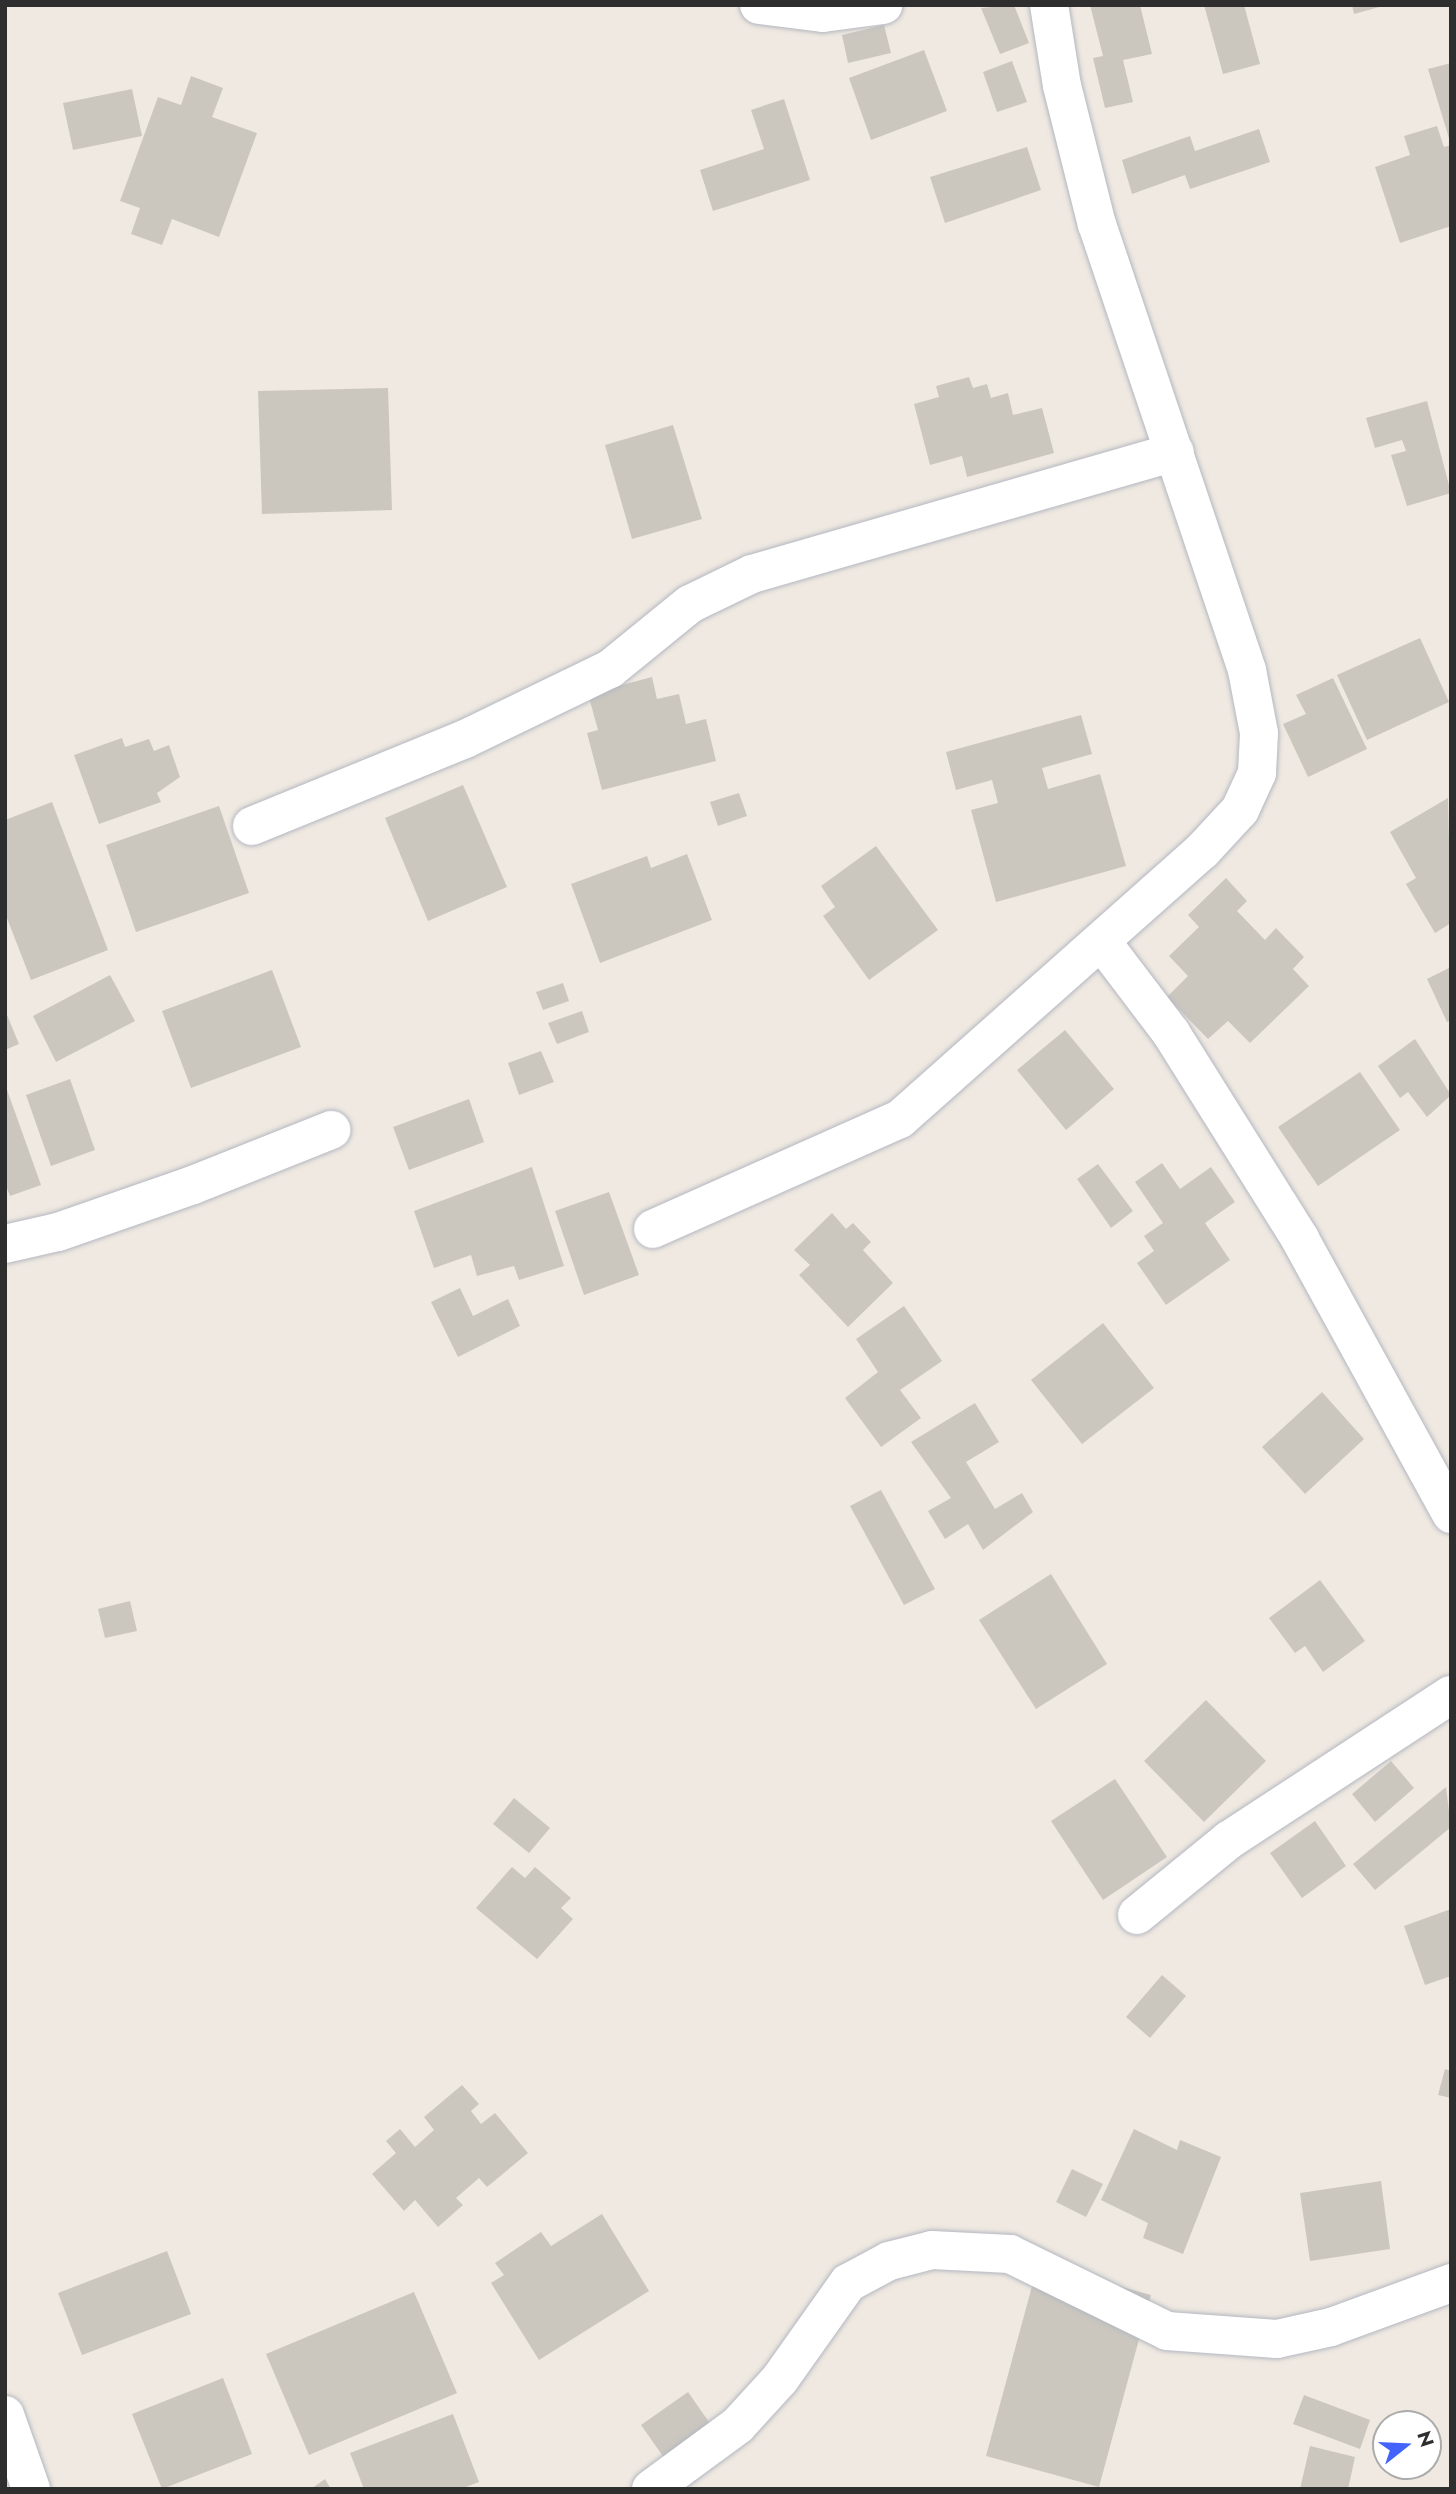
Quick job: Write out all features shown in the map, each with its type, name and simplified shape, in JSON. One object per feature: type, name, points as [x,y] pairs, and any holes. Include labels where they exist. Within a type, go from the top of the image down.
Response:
[{"type":"street","points":[[759,5],[823,13],[883,5]]},
{"type":"street","points":[[653,1229],[900,1119],[1102,942],[1240,810],[1261,757],[1247,670],[1097,225],[1062,86],[1049,5]]},
{"type":"street","points":[[252,826],[465,739],[610,669],[690,604],[752,575],[1175,452]]},
{"type":"street","points":[[1102,942],[1171,1033],[1300,1239],[1451,1514]]},
{"type":"street","points":[[5,1244],[58,1233],[193,1185],[331,1130]]},
{"type":"street","points":[[1137,1915],[1230,1840],[1451,1695]]},
{"type":"street","points":[[651,2489],[738,2425],[780,2379],[848,2283],[889,2261],[932,2250],[1010,2254],[1167,2331],[1276,2339],[1331,2327],[1451,2283]]},
{"type":"street","points":[[5,2415],[32,2489]]},
{"type":"building","points":[[1014,5],[1029,43],[1000,54],[981,8]]},
{"type":"building","points":[[1090,5],[1140,5],[1152,54],[1123,60],[1133,102],[1105,108],[1093,58],[1103,56]]},
{"type":"building","points":[[1204,5],[1244,5],[1260,64],[1223,74]]},
{"type":"building","points":[[1352,5],[1383,5],[1383,6],[1354,14]]},
{"type":"building","points":[[884,25],[891,53],[848,63],[842,35]]},
{"type":"building","points":[[924,50],[947,111],[871,140],[849,78]]},
{"type":"building","points":[[1012,61],[1027,102],[997,112],[983,72]]},
{"type":"building","points":[[1451,63],[1451,145],[1428,69]]},
{"type":"building","points":[[191,76],[223,88],[212,117],[257,133],[219,237],[172,219],[162,245],[131,234],[140,208],[120,201],[158,97],[181,105]]},
{"type":"building","points":[[132,89],[142,136],[73,150],[63,103]]},
{"type":"building","points":[[784,99],[810,180],[713,211],[700,170],[764,149],[751,110]]},
{"type":"building","points":[[1437,126],[1444,147],[1451,145],[1451,226],[1400,243],[1375,167],[1410,155],[1404,136]]},
{"type":"building","points":[[1259,129],[1270,162],[1190,189],[1185,175],[1132,194],[1122,160],[1190,136],[1195,151]]},
{"type":"building","points":[[1027,147],[1041,190],[945,223],[930,177]]},
{"type":"building","points":[[969,377],[973,388],[987,384],[991,398],[1008,393],[1013,415],[1042,408],[1054,453],[967,477],[962,456],[930,465],[914,404],[939,397],[936,386]]},
{"type":"building","points":[[388,388],[392,510],[262,514],[258,391]]},
{"type":"building","points":[[1427,401],[1451,493],[1407,506],[1391,455],[1406,451],[1402,440],[1375,448],[1366,418]]},
{"type":"building","points":[[673,425],[702,519],[632,539],[605,445]]},
{"type":"building","points":[[1420,638],[1449,702],[1367,740],[1337,675]]},
{"type":"building","points":[[652,677],[657,699],[679,694],[686,724],[706,719],[716,761],[602,790],[587,733],[598,730],[588,694]]},
{"type":"building","points":[[1333,678],[1367,749],[1308,777],[1283,724],[1306,714],[1296,695]]},
{"type":"building","points":[[1081,715],[1092,754],[1042,768],[1048,789],[1100,774],[1126,866],[996,902],[971,810],[998,803],[992,780],[956,790],[946,752]]},
{"type":"building","points":[[122,738],[125,747],[149,739],[154,751],[169,745],[180,777],[157,793],[161,802],[99,824],[74,755]]},
{"type":"building","points":[[463,785],[507,887],[428,921],[385,818]]},
{"type":"building","points":[[739,793],[747,816],[718,826],[710,802]]},
{"type":"building","points":[[1448,798],[1451,923],[1435,933],[1406,884],[1416,878],[1390,832]]},
{"type":"building","points":[[52,802],[108,950],[31,980],[5,913],[5,820]]},
{"type":"building","points":[[219,806],[249,893],[136,932],[106,845]]},
{"type":"building","points":[[876,846],[938,930],[869,980],[823,916],[835,907],[821,886]]},
{"type":"building","points":[[687,854],[712,920],[600,963],[571,884],[647,856],[651,868]]},
{"type":"building","points":[[1226,878],[1247,901],[1237,911],[1265,940],[1276,928],[1304,957],[1293,969],[1309,986],[1250,1043],[1228,1021],[1208,1039],[1167,997],[1188,976],[1169,956],[1199,927],[1188,915]]},
{"type":"building","points":[[1451,967],[1451,1020],[1447,1022],[1427,979]]},
{"type":"building","points":[[272,970],[301,1047],[191,1088],[162,1011]]},
{"type":"building","points":[[110,975],[135,1021],[56,1062],[33,1016]]},
{"type":"building","points":[[563,983],[569,1001],[543,1010],[536,992]]},
{"type":"building","points":[[5,1010],[19,1044],[5,1050]]},
{"type":"building","points":[[582,1011],[589,1032],[557,1044],[548,1023]]},
{"type":"building","points":[[1065,1030],[1114,1089],[1066,1130],[1017,1070]]},
{"type":"building","points":[[1415,1039],[1451,1095],[1427,1117],[1408,1092],[1400,1098],[1378,1066]]},
{"type":"building","points":[[541,1051],[554,1082],[519,1095],[508,1063]]},
{"type":"building","points":[[1360,1072],[1400,1130],[1318,1186],[1278,1127]]},
{"type":"building","points":[[70,1079],[95,1150],[51,1166],[26,1095]]},
{"type":"building","points":[[6,1087],[41,1185],[10,1196],[5,1183]]},
{"type":"building","points":[[469,1099],[484,1142],[409,1170],[393,1127]]},
{"type":"building","points":[[1162,1163],[1180,1189],[1211,1167],[1235,1202],[1205,1223],[1230,1260],[1166,1305],[1137,1263],[1154,1251],[1144,1236],[1163,1223],[1135,1182]]},
{"type":"building","points":[[1098,1164],[1133,1211],[1111,1228],[1077,1179]]},
{"type":"building","points":[[532,1167],[564,1266],[519,1280],[514,1266],[477,1276],[471,1255],[434,1268],[414,1211]]},
{"type":"building","points":[[609,1192],[639,1275],[584,1295],[555,1211]]},
{"type":"building","points":[[832,1213],[846,1229],[853,1223],[871,1242],[863,1250],[893,1283],[848,1327],[799,1275],[810,1265],[794,1250]]},
{"type":"building","points":[[460,1288],[473,1316],[508,1299],[520,1326],[458,1357],[431,1302]]},
{"type":"building","points":[[904,1306],[942,1361],[900,1390],[921,1418],[881,1447],[845,1398],[878,1372],[856,1339]]},
{"type":"building","points":[[1103,1323],[1154,1388],[1082,1444],[1031,1380]]},
{"type":"building","points":[[1322,1392],[1364,1439],[1305,1494],[1262,1447]]},
{"type":"building","points":[[975,1403],[999,1442],[966,1462],[995,1509],[1022,1493],[1033,1512],[983,1550],[968,1524],[945,1539],[928,1511],[951,1498],[911,1442]]},
{"type":"building","points":[[881,1490],[935,1589],[904,1605],[850,1506]]},
{"type":"building","points":[[1051,1574],[1107,1664],[1036,1709],[979,1620]]},
{"type":"building","points":[[1320,1580],[1365,1641],[1323,1672],[1305,1646],[1295,1653],[1269,1618]]},
{"type":"building","points":[[130,1601],[137,1631],[105,1638],[98,1609]]},
{"type":"building","points":[[1206,1700],[1266,1761],[1204,1822],[1144,1761]]},
{"type":"building","points":[[1391,1761],[1414,1788],[1375,1822],[1352,1794]]},
{"type":"building","points":[[1115,1779],[1167,1857],[1103,1900],[1051,1821]]},
{"type":"building","points":[[1446,1787],[1451,1827],[1375,1890],[1353,1864]]},
{"type":"building","points":[[514,1798],[550,1828],[529,1853],[493,1824]]},
{"type":"building","points":[[1315,1821],[1346,1866],[1302,1898],[1270,1853]]},
{"type":"building","points":[[512,1867],[525,1878],[535,1867],[571,1898],[561,1908],[573,1919],[537,1959],[476,1908]]},
{"type":"building","points":[[1451,1909],[1451,1976],[1425,1985],[1404,1926]]},
{"type":"building","points":[[1162,1975],[1186,1996],[1150,2038],[1126,2017]]},
{"type":"building","points":[[1445,2069],[1451,2071],[1451,2098],[1438,2095]]},
{"type":"building","points":[[462,2085],[479,2104],[471,2111],[481,2124],[495,2113],[528,2153],[487,2187],[479,2178],[456,2198],[463,2205],[438,2227],[415,2200],[404,2211],[372,2174],[396,2153],[386,2141],[400,2129],[415,2147],[434,2130],[424,2117]]},
{"type":"building","points":[[1134,2129],[1177,2150],[1180,2140],[1221,2157],[1183,2254],[1143,2238],[1148,2223],[1101,2200]]},
{"type":"building","points":[[1072,2169],[1103,2184],[1086,2217],[1056,2202]]},
{"type":"building","points":[[1381,2181],[1390,2249],[1310,2261],[1300,2193]]},
{"type":"building","points":[[602,2214],[649,2291],[539,2360],[491,2283],[504,2275],[495,2263],[541,2232],[551,2246]]},
{"type":"building","points":[[167,2251],[191,2314],[82,2355],[58,2293]]},
{"type":"building","points":[[1038,2264],[1151,2295],[1099,2487],[986,2456]]},
{"type":"building","points":[[414,2292],[457,2393],[309,2455],[266,2354]]},
{"type":"building","points":[[223,2378],[252,2454],[162,2489],[132,2414]]},
{"type":"building","points":[[688,2392],[721,2439],[674,2472],[641,2425]]},
{"type":"building","points":[[1304,2395],[1370,2420],[1360,2449],[1293,2424]]},
{"type":"building","points":[[453,2414],[479,2482],[461,2489],[364,2489],[350,2453]]},
{"type":"building","points":[[1310,2446],[1355,2457],[1348,2489],[1300,2489]]},
{"type":"building","points":[[325,2479],[331,2489],[311,2489]]}]
